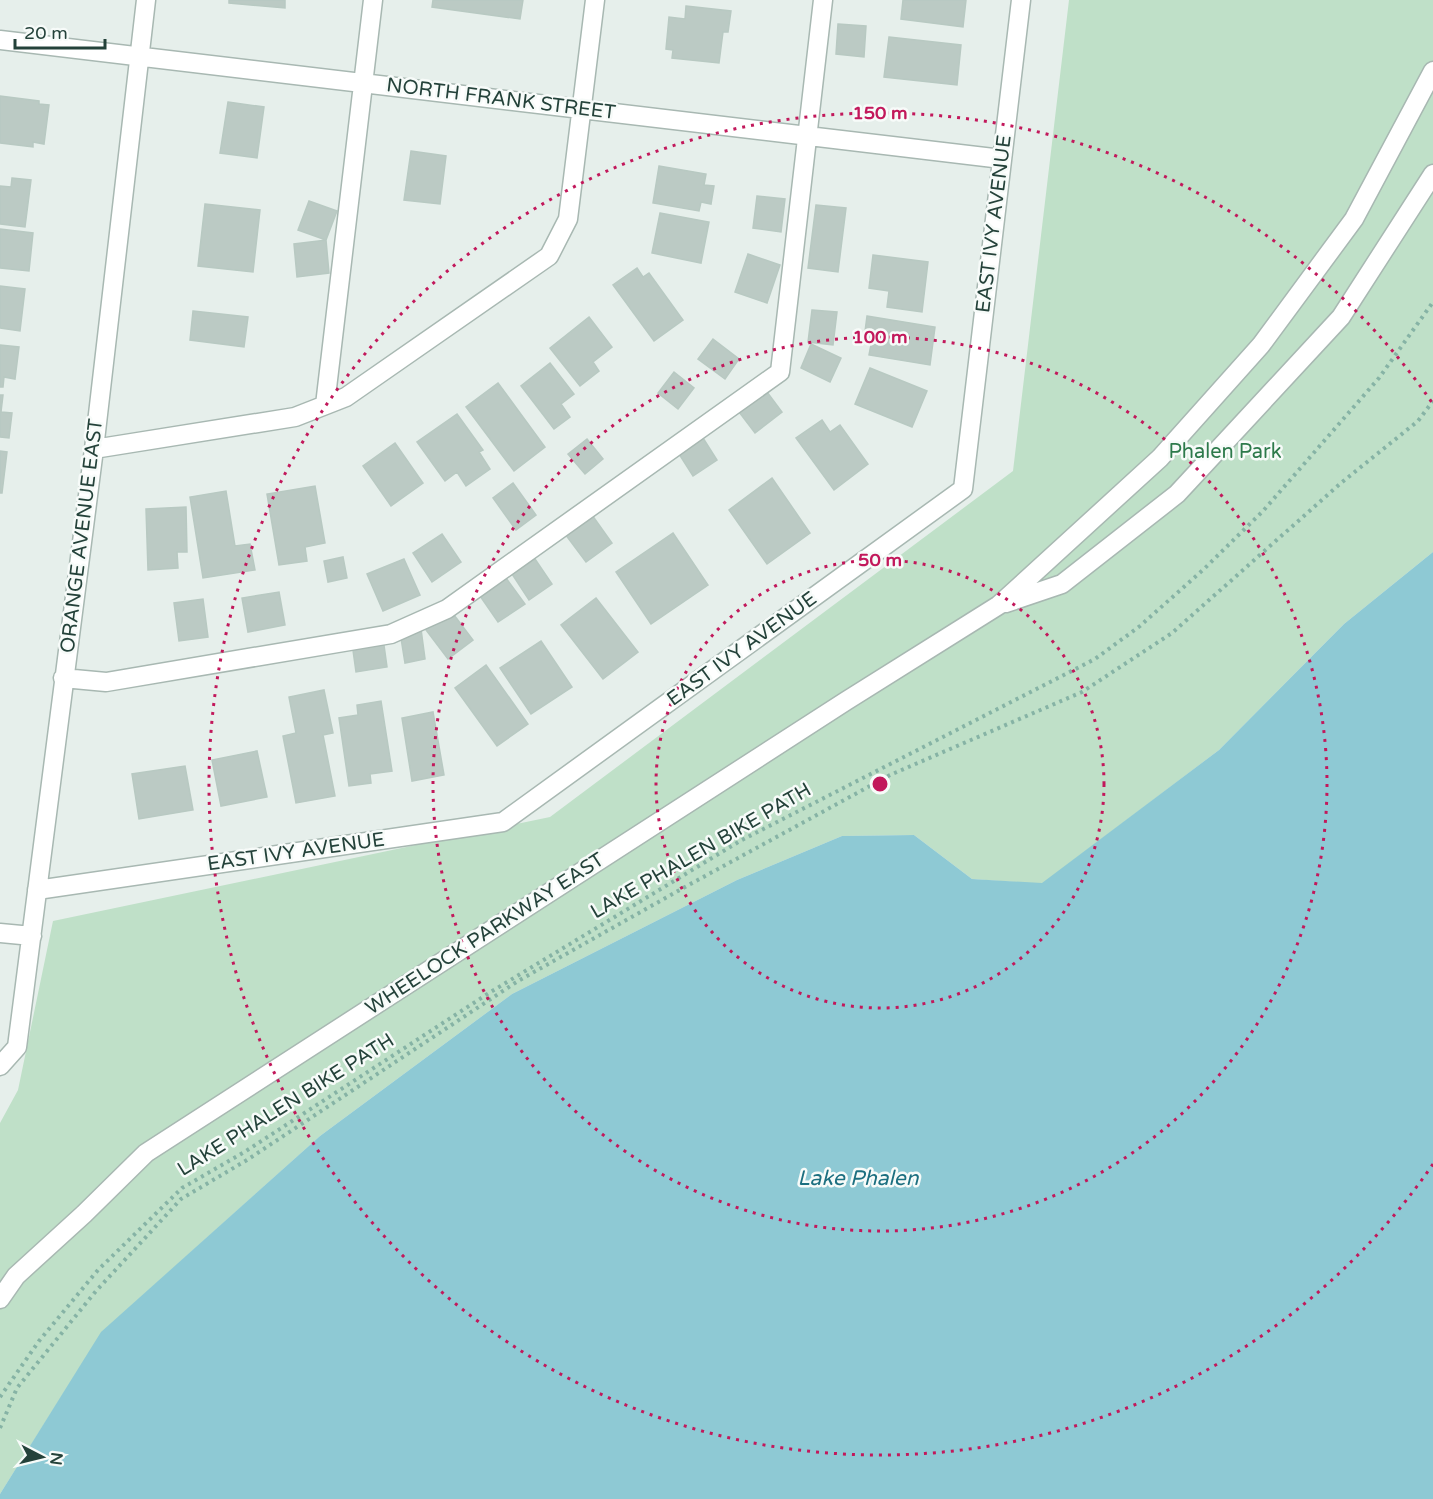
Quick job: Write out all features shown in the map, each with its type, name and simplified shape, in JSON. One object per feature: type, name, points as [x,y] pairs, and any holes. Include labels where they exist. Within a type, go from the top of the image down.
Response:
[{"type":"street","name":"ORANGE AVENUE EAST","points":[[0,1066],[17,1047],[94,449],[146,0]]},
{"type":"street","points":[[325,405],[372,0]]},
{"type":"street","points":[[94,449],[295,417],[346,397],[549,256],[568,219],[595,0]]},
{"type":"street","points":[[63,678],[106,682],[391,634],[447,609],[780,372],[823,0]]},
{"type":"street","name":"EAST IVY AVENUE","points":[[37,890],[503,822],[963,489],[1021,0]]},
{"type":"street","name":"NORTH FRANK STREET","points":[[0,40],[1002,159]]},
{"type":"street","name":"WHEELOCK PARKWAY EAST","points":[[0,1299],[16,1276],[146,1153],[846,701],[999,606],[1160,458],[1261,345],[1354,219],[1433,71]]},
{"type":"street","name":"WHEELOCK PARKWAY EAST","points":[[999,606],[1062,584],[1177,494],[1341,317],[1433,174]]},
{"type":"street","points":[[0,933],[32,936]]},
{"type":"path","name":"LAKE PHALEN BIKE PATH","points":[[0,1397],[39,1341],[98,1270],[182,1188],[246,1151],[489,993],[740,841],[1095,659],[1140,626],[1205,568],[1263,511],[1379,378],[1433,303]]},
{"type":"path","points":[[0,1428],[17,1388],[96,1291],[181,1199],[267,1148],[518,981],[685,887],[890,775],[1082,692],[1172,633],[1341,483],[1418,421],[1433,401]]},
{"type":"green space","name":"Phalen Park","points":[[1069,0],[1433,0],[1433,552],[1344,624],[1219,750],[1042,884],[972,879],[914,835],[842,836],[737,880],[512,994],[320,1136],[102,1332],[0,1494],[0,1123],[18,1090],[53,921],[550,817],[1013,471]]},
{"type":"water","name":"Lake Phalen","points":[[1433,552],[1433,1499],[0,1499],[0,1494],[101,1332],[320,1136],[512,994],[737,880],[842,836],[914,835],[972,879],[1042,883],[1219,750],[1344,624]]},
{"type":"building","points":[[229,0],[285,0],[285,8],[229,3]]},
{"type":"building","points":[[433,0],[523,0],[520,19],[432,7]]},
{"type":"building","points":[[903,0],[966,0],[963,27],[901,19]]},
{"type":"building","points":[[686,6],[731,11],[728,32],[723,32],[719,63],[672,58],[673,50],[666,49],[669,17],[685,19]]},
{"type":"building","points":[[838,24],[866,26],[864,57],[836,54]]},
{"type":"building","points":[[889,37],[961,45],[957,85],[884,77]]},
{"type":"building","points":[[0,96],[39,101],[39,104],[49,105],[44,144],[33,142],[33,147],[0,143]]},
{"type":"building","points":[[228,102],[264,107],[257,158],[220,153]]},
{"type":"building","points":[[411,151],[446,156],[440,204],[404,200]]},
{"type":"building","points":[[659,166],[706,174],[704,185],[714,186],[711,204],[701,202],[699,211],[653,203]]},
{"type":"building","points":[[12,178],[31,180],[25,227],[0,224],[0,186],[11,187]]},
{"type":"building","points":[[757,196],[785,199],[781,232],[753,228]]},
{"type":"building","points":[[309,201],[337,211],[326,240],[298,230]]},
{"type":"building","points":[[205,204],[260,210],[253,272],[198,266]]},
{"type":"building","points":[[816,205],[846,208],[838,272],[808,268]]},
{"type":"building","points":[[660,213],[709,222],[701,263],[652,253]]},
{"type":"building","points":[[0,229],[33,233],[29,271],[0,268]]},
{"type":"building","points":[[326,240],[329,273],[297,277],[294,244]]},
{"type":"building","points":[[748,254],[780,265],[767,303],[735,292]]},
{"type":"building","points":[[873,255],[928,262],[922,312],[887,307],[889,291],[869,288]]},
{"type":"building","points":[[637,268],[643,277],[649,273],[683,320],[654,341],[613,285]]},
{"type":"building","points":[[0,286],[25,289],[20,331],[0,328]]},
{"type":"building","points":[[812,310],[837,312],[833,345],[808,342]]},
{"type":"building","points":[[193,311],[248,317],[244,347],[190,340]]},
{"type":"building","points":[[867,316],[935,327],[930,365],[869,355],[872,340],[864,339]]},
{"type":"building","points":[[589,317],[612,347],[593,362],[599,371],[580,386],[550,348]]},
{"type":"building","points":[[713,339],[739,359],[725,379],[698,359]]},
{"type":"building","points":[[811,344],[841,358],[830,382],[801,368]]},
{"type":"building","points":[[0,345],[19,347],[15,379],[4,377],[3,387],[0,387]]},
{"type":"building","points":[[550,363],[574,394],[561,404],[570,417],[554,429],[521,386]]},
{"type":"building","points":[[870,368],[927,391],[912,427],[855,404]]},
{"type":"building","points":[[674,372],[694,388],[678,409],[658,393]]},
{"type":"building","points":[[498,383],[545,447],[514,471],[466,407]]},
{"type":"building","points":[[767,392],[782,412],[755,433],[739,412]]},
{"type":"building","points":[[0,395],[3,395],[1,412],[12,413],[9,438],[0,437]]},
{"type":"building","points":[[457,414],[483,450],[479,452],[490,469],[466,486],[457,472],[445,481],[417,442]]},
{"type":"building","points":[[822,420],[830,432],[840,425],[868,464],[834,490],[796,438]]},
{"type":"building","points":[[703,438],[717,460],[693,476],[679,454]]},
{"type":"building","points":[[587,439],[603,459],[585,474],[568,454]]},
{"type":"building","points":[[395,443],[423,483],[391,506],[363,466]]},
{"type":"building","points":[[0,451],[7,452],[2,493],[0,493]]},
{"type":"building","points":[[772,478],[810,533],[767,564],[729,510]]},
{"type":"building","points":[[513,483],[536,515],[516,530],[493,498]]},
{"type":"building","points":[[315,486],[325,543],[305,547],[307,561],[279,565],[267,494]]},
{"type":"building","points":[[226,491],[235,546],[250,544],[255,570],[203,578],[190,497]]},
{"type":"building","points":[[186,507],[187,552],[177,552],[178,568],[148,570],[146,509]]},
{"type":"building","points":[[592,515],[612,543],[586,562],[565,534]]},
{"type":"building","points":[[673,533],[708,585],[651,624],[616,572]]},
{"type":"building","points":[[442,534],[461,562],[432,582],[413,553]]},
{"type":"building","points":[[343,557],[347,578],[328,582],[324,561]]},
{"type":"building","points":[[404,559],[420,595],[383,611],[367,574]]},
{"type":"building","points":[[535,559],[552,584],[529,600],[512,574]]},
{"type":"building","points":[[506,578],[525,604],[498,622],[480,596]]},
{"type":"building","points":[[279,592],[285,625],[248,632],[242,598]]},
{"type":"building","points":[[596,598],[638,652],[603,679],[561,625]]},
{"type":"building","points":[[203,599],[208,637],[179,641],[174,603]]},
{"type":"building","points":[[451,611],[473,640],[448,659],[426,630]]},
{"type":"building","points":[[421,629],[425,659],[405,663],[400,632]]},
{"type":"building","points":[[383,638],[387,667],[356,672],[352,643]]},
{"type":"building","points":[[541,641],[572,687],[531,714],[500,668]]},
{"type":"building","points":[[486,665],[528,724],[497,746],[455,688]]},
{"type":"building","points":[[324,690],[333,733],[323,735],[335,796],[296,803],[283,736],[296,733],[289,697]]},
{"type":"building","points":[[381,701],[392,771],[370,774],[371,783],[349,786],[339,718],[358,715],[357,705]]},
{"type":"building","points":[[433,712],[444,775],[412,781],[402,718]]},
{"type":"building","points":[[257,751],[267,797],[221,806],[212,760]]},
{"type":"building","points":[[185,766],[193,810],[139,819],[132,774]]}]
